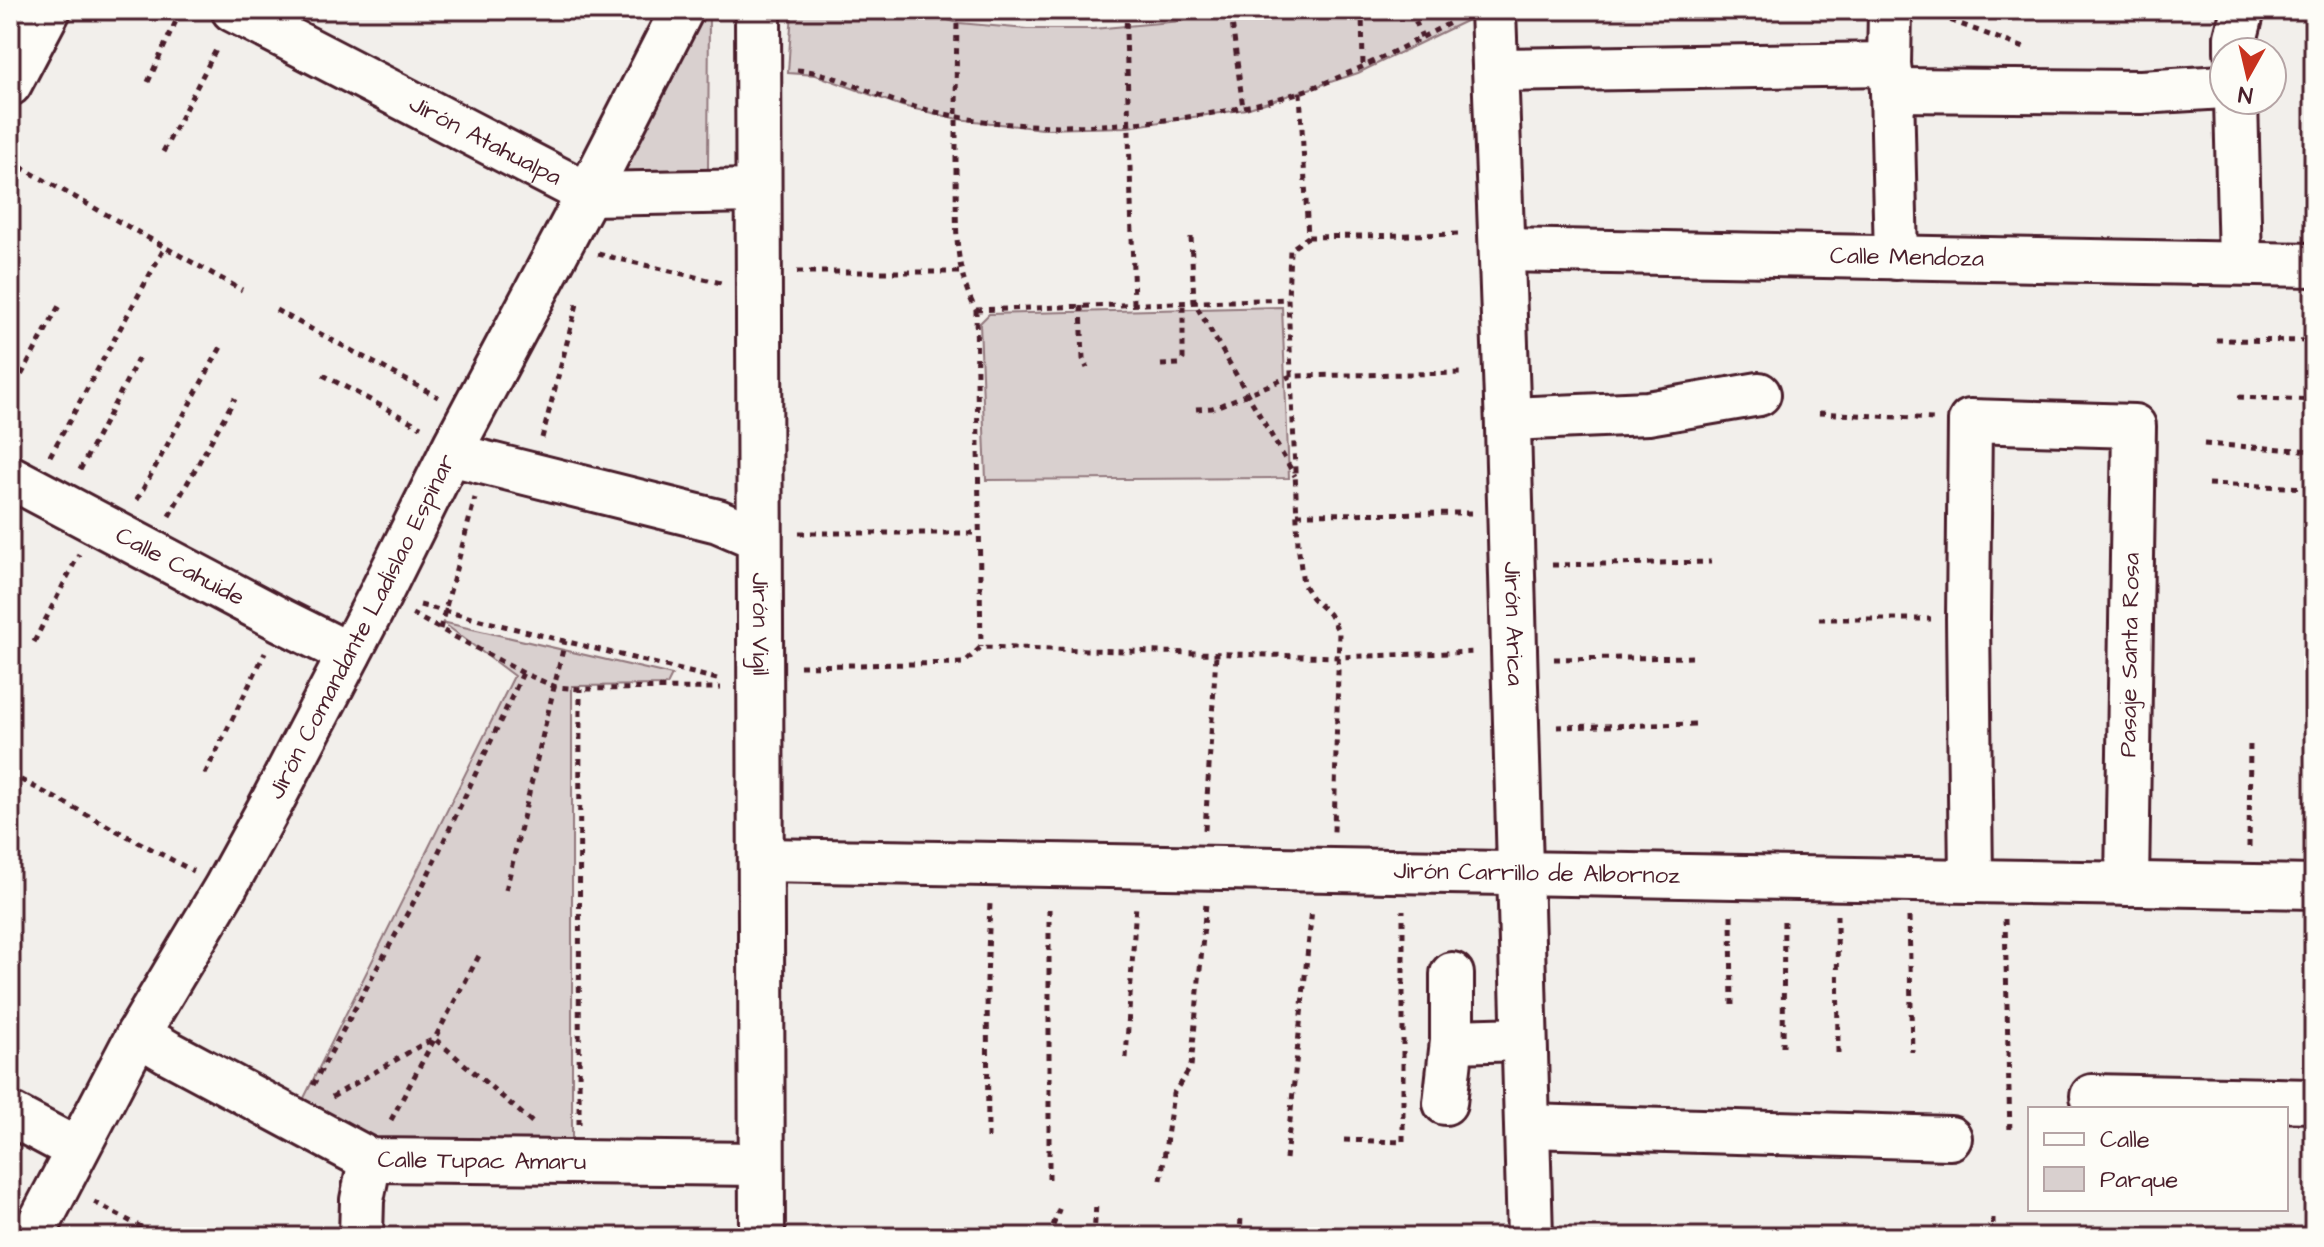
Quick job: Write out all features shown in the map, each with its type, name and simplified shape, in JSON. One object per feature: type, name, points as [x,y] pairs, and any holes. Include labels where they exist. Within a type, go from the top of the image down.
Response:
[{"type":"main road","name":"Jirón Vigil","points":[[758,10],[760,537],[747,681],[761,860],[762,1237]]},
{"type":"main road","name":"Jirón Arica","points":[[1475,15],[1496,70],[1488,242],[1508,419],[1530,1237]]},
{"type":"street","points":[[10,84],[49,10]]},
{"type":"street","name":"Jirón Comandante Ladislao Espinar","points":[[32,1237],[138,1034],[225,888],[349,654],[392,602],[465,444],[682,10]]},
{"type":"street","points":[[1890,10],[1896,258]]},
{"type":"street","points":[[2236,36],[2243,10]]},
{"type":"street","name":"Jirón Atahualpa","points":[[235,11],[588,194],[758,191]]},
{"type":"street","points":[[1496,70],[1891,77],[2141,92],[2208,88]]},
{"type":"street","points":[[2236,116],[2240,262]]},
{"type":"street","name":"Calle Mendoza","points":[[1488,242],[1896,258],[2314,265]]},
{"type":"street","points":[[1508,419],[1648,413],[1759,394]]},
{"type":"street","points":[[1970,421],[1968,619],[1987,882]]},
{"type":"street","name":"Pasaje Santa Rosa","points":[[1970,421],[2134,426],[2127,884]]},
{"type":"street","points":[[465,444],[532,473],[718,521],[760,537]]},
{"type":"street","name":"Calle Cahuide","points":[[78,513],[349,654]]},
{"type":"street","name":"Jirón Carrillo de Albornoz","points":[[761,860],[1139,867],[1207,855],[1324,858],[1403,872],[2314,887]]},
{"type":"street","points":[[1445,1103],[1452,1041],[1452,974]]},
{"type":"street","name":"Calle Tupac Amaru","points":[[138,1034],[370,1160],[762,1164]]},
{"type":"street","points":[[1452,1041],[1525,1039]]},
{"type":"street","points":[[2092,1096],[2314,1101]]},
{"type":"street","points":[[10,1114],[67,1167]]},
{"type":"street","points":[[1527,1126],[1950,1138]]},
{"type":"street","points":[[361,1237],[362,1200],[370,1160]]},
{"type":"path","points":[[148,82],[181,10]]},
{"type":"path","points":[[1127,10],[1134,304]]},
{"type":"path","points":[[1362,10],[1363,67]]},
{"type":"path","points":[[1411,10],[1422,37]]},
{"type":"path","points":[[163,152],[235,11]]},
{"type":"path","points":[[1231,14],[1243,108]]},
{"type":"path","points":[[792,69],[817,71],[901,103],[955,117],[1002,123],[1130,123],[1243,108],[1300,92],[1363,67],[1475,15]]},
{"type":"path","points":[[957,24],[957,248],[960,272],[976,310],[981,647]]},
{"type":"path","points":[[1300,92],[1308,237]]},
{"type":"path","points":[[10,161],[242,290]]},
{"type":"path","points":[[1191,237],[1194,302],[1295,477]]},
{"type":"path","points":[[1286,1159],[1324,858],[1339,657],[1339,632],[1329,614],[1303,584],[1288,299],[1290,250],[1308,237],[1488,242]]},
{"type":"path","points":[[34,642],[165,247]]},
{"type":"path","points":[[593,253],[726,284]]},
{"type":"path","points":[[794,272],[960,272]]},
{"type":"path","points":[[532,473],[580,294]]},
{"type":"path","points":[[976,310],[1288,299]]},
{"type":"path","points":[[1161,365],[1180,364],[1183,359],[1183,303]]},
{"type":"path","points":[[10,396],[60,304]]},
{"type":"path","points":[[1081,306],[1083,359],[1087,368]]},
{"type":"path","points":[[276,310],[465,444]]},
{"type":"path","points":[[2216,340],[2314,341]]},
{"type":"path","points":[[78,513],[221,347]]},
{"type":"path","points":[[78,513],[139,357]]},
{"type":"path","points":[[1196,409],[1212,408],[1291,376],[1478,373]]},
{"type":"path","points":[[323,375],[465,444]]},
{"type":"path","points":[[2238,397],[2314,400]]},
{"type":"path","points":[[78,513],[235,398]]},
{"type":"path","points":[[1819,413],[1970,421]]},
{"type":"path","points":[[440,629],[445,612],[465,444]]},
{"type":"path","points":[[2204,444],[2314,451]]},
{"type":"path","points":[[2208,484],[2314,488]]},
{"type":"path","points":[[1297,514],[1481,513]]},
{"type":"path","points":[[760,537],[978,533]]},
{"type":"path","points":[[1511,565],[1711,562]]},
{"type":"path","points":[[392,602],[747,681]]},
{"type":"path","points":[[392,602],[523,673],[556,687],[580,689],[747,681],[794,666],[964,663],[981,647],[1339,657],[1697,657]]},
{"type":"path","points":[[1819,619],[1968,619]]},
{"type":"path","points":[[205,774],[281,620]]},
{"type":"path","points":[[506,890],[565,641]]},
{"type":"path","points":[[1161,1180],[1173,1094],[1191,1067],[1207,855],[1216,655]]},
{"type":"path","points":[[294,1119],[424,883],[523,673]]},
{"type":"path","points":[[579,1162],[580,689]]},
{"type":"path","points":[[1515,728],[1696,724]]},
{"type":"path","points":[[2249,886],[2250,740]]},
{"type":"path","points":[[10,774],[225,888]]},
{"type":"path","points":[[988,1138],[987,980],[992,865]]},
{"type":"path","points":[[1049,866],[1049,1179]]},
{"type":"path","points":[[1126,1058],[1139,867]]},
{"type":"path","points":[[1344,1140],[1403,1142],[1403,872]]},
{"type":"path","points":[[1731,877],[1732,1010]]},
{"type":"path","points":[[1783,1047],[1785,878]]},
{"type":"path","points":[[1836,879],[1838,1054]]},
{"type":"path","points":[[1908,881],[1912,1052]]},
{"type":"path","points":[[1987,882],[2010,1135]]},
{"type":"path","points":[[370,1160],[481,952]]},
{"type":"path","points":[[294,1119],[435,1039]]},
{"type":"path","points":[[435,1039],[579,1162]]},
{"type":"path","points":[[67,1167],[160,1237]]},
{"type":"path","points":[[1049,1237],[1061,1204]]},
{"type":"path","points":[[1094,1237],[1096,1204]]},
{"type":"path","points":[[1240,1237],[1241,1216]]},
{"type":"path","points":[[1993,1218],[1993,1237]]},
{"type":"path","points":[[1201,1237],[1202,1225]]},
{"type":"green space","points":[[690,10],[709,10],[708,170],[618,174]]},
{"type":"green space","points":[[792,10],[908,10],[959,23],[1027,29],[1093,29],[1181,21],[1223,10],[1470,10],[1470,19],[1358,73],[1246,109],[1128,127],[1042,129],[958,119],[902,106],[816,75],[788,73]]},
{"type":"green space","points":[[1282,307],[1289,478],[986,480],[980,323],[989,314]]},
{"type":"green space","points":[[442,622],[672,675],[667,685],[572,686],[572,1151],[374,1150],[300,1106],[514,676]]}]
